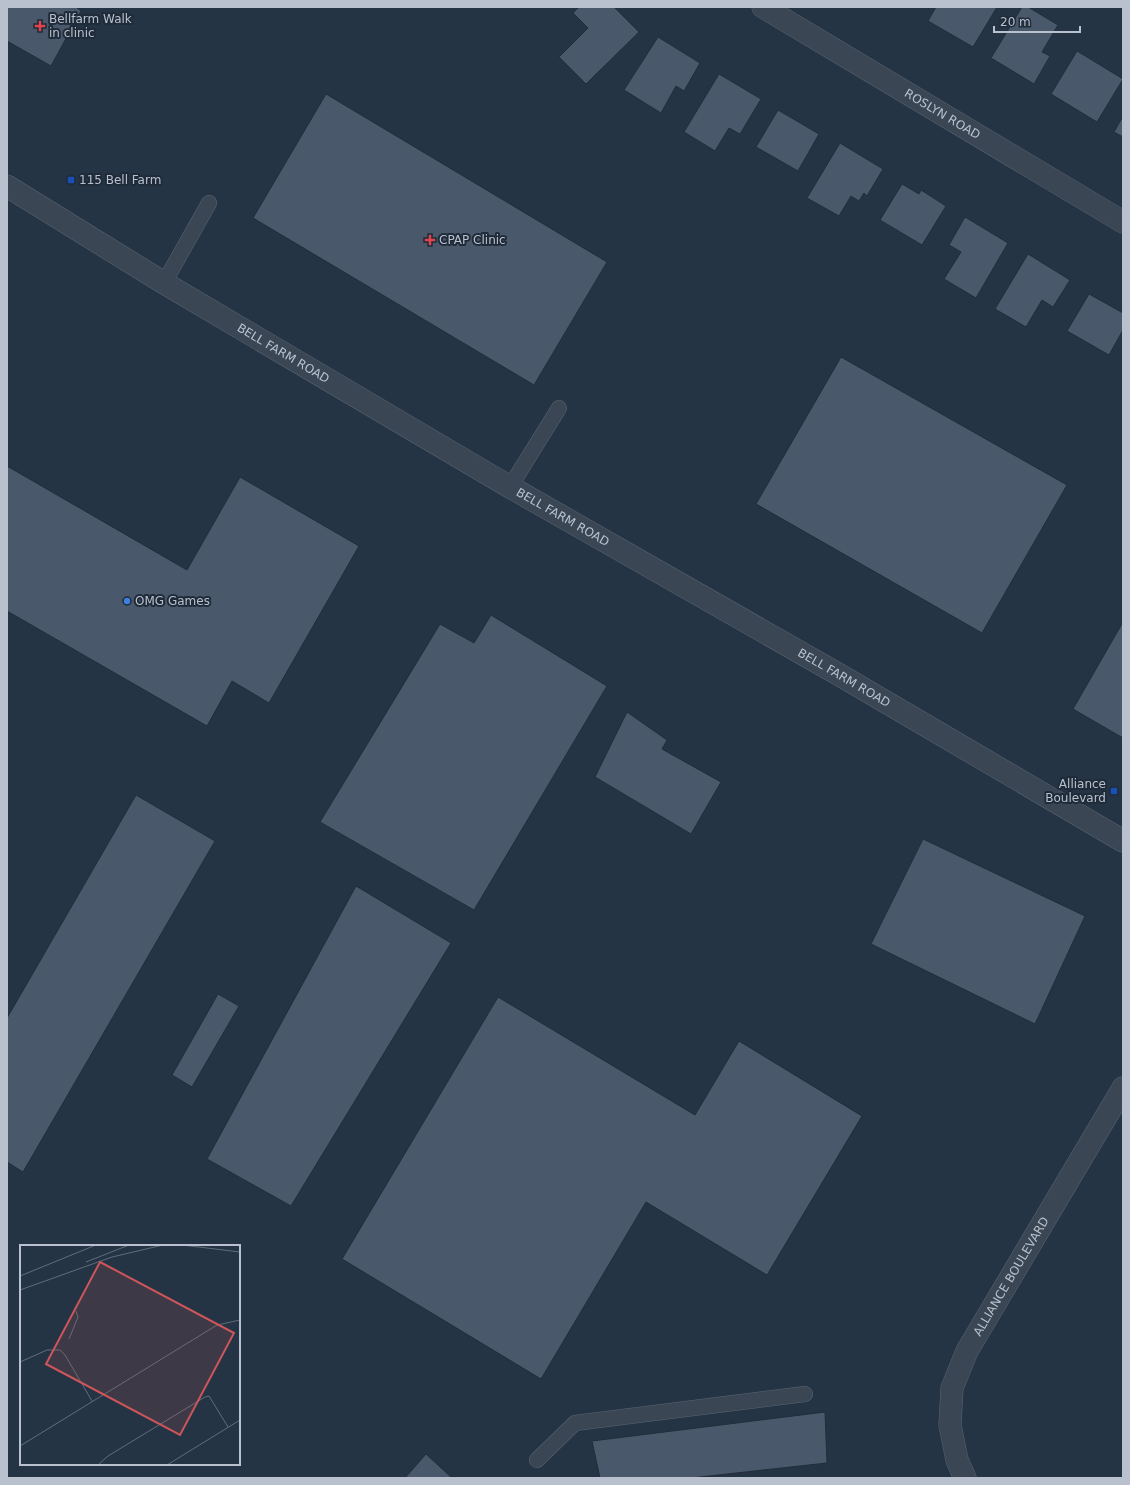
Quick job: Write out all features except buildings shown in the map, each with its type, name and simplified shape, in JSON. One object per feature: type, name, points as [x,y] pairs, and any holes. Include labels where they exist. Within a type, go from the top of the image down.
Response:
[{"type":"street","name":"ROSLYN ROAD","points":[[763,7],[1123,222]]},
{"type":"street","name":"BELL FARM ROAD","points":[[7,186],[164,283],[510,487],[838,674],[1123,841]]},
{"type":"street","name":"ALLIANCE BOULEVARD","points":[[966,1478],[957,1460],[950,1425],[952,1388],[967,1351],[1123,1088]]},
{"type":"lane","points":[[164,283],[209,203]]},
{"type":"lane","points":[[510,487],[559,408]]},
{"type":"lane","points":[[536,1460],[575,1423],[805,1394]]},
{"type":"place","name":"Bellfarm Walk in clinic","points":[[40,26]]},
{"type":"place","name":"115 Bell Farm","points":[[71,180]]},
{"type":"place","name":"CPAP Clinic","points":[[430,240]]},
{"type":"place","name":"OMG Games","points":[[127,601]]},
{"type":"place","name":"Alliance Boulevard","points":[[1114,791]]}]
